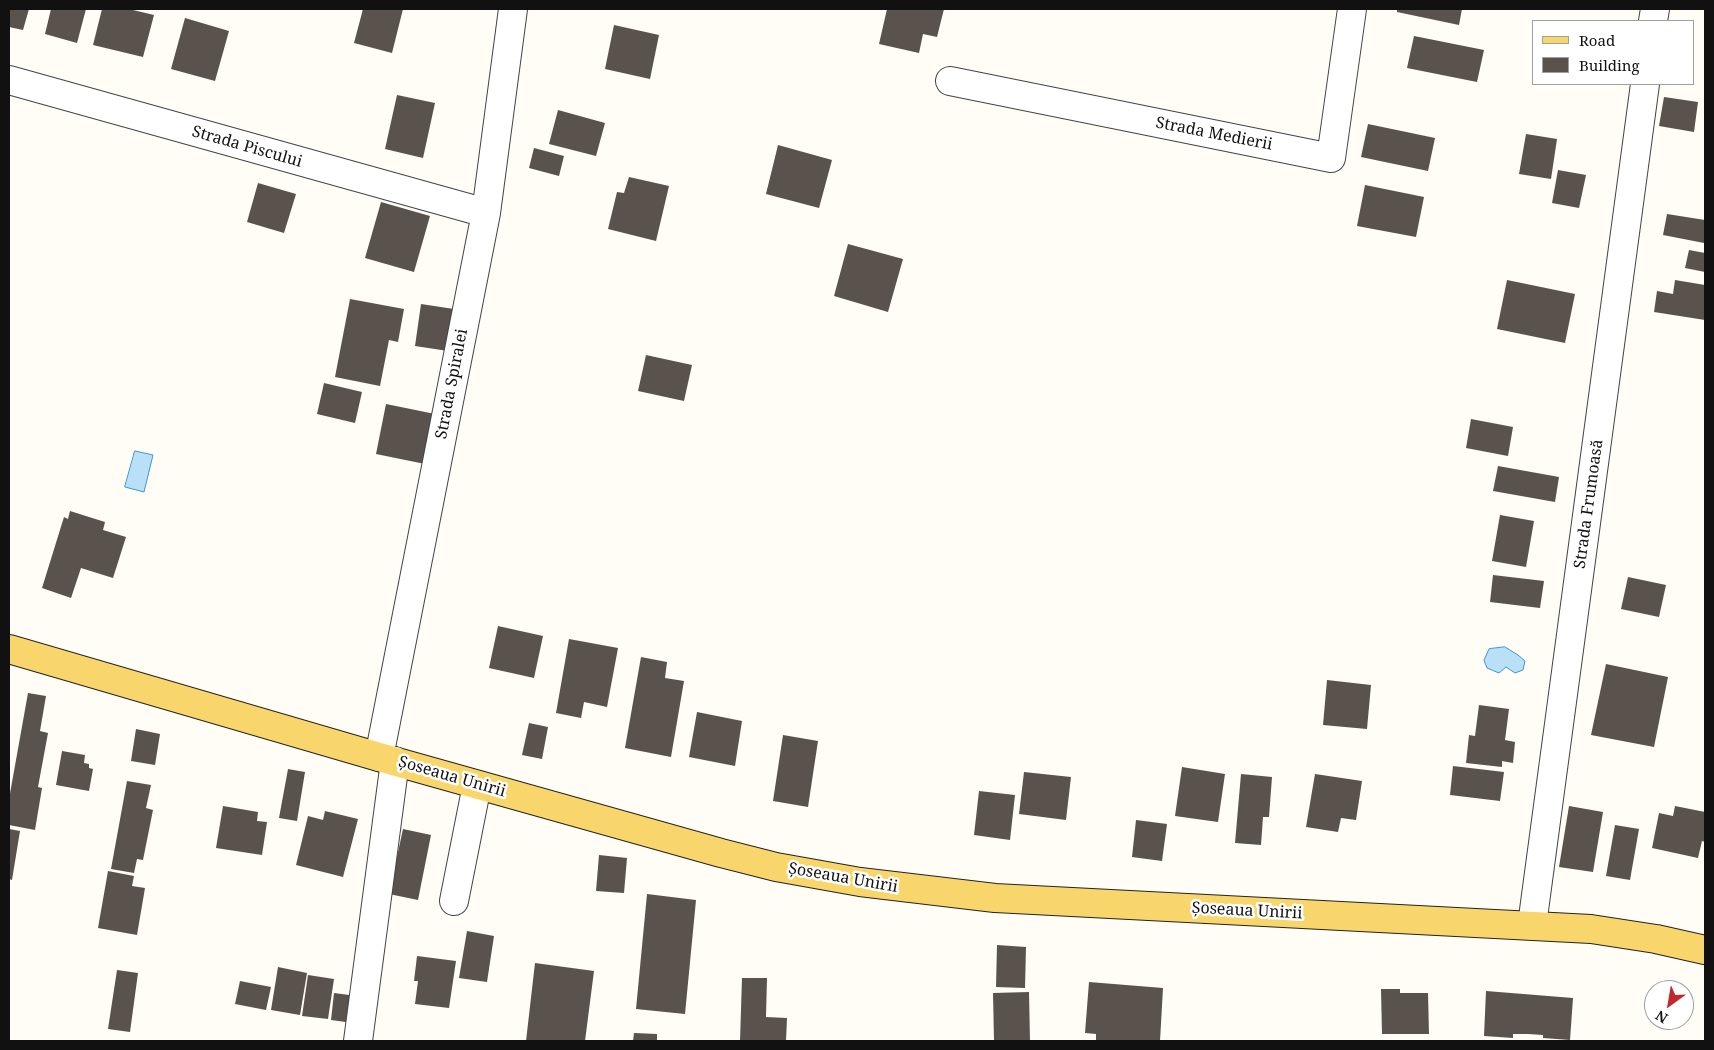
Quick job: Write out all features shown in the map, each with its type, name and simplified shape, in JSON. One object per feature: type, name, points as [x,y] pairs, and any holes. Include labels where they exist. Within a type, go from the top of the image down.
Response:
[{"type":"main road","name":"Șoseaua Unirii","points":[[9,648],[387,759],[730,856],[860,882],[921,891],[1014,900],[1591,929],[1647,937],[1705,950]]},
{"type":"street","name":"Strada Spiralei","points":[[358,1041],[387,759],[486,213],[513,9]]},
{"type":"street","name":"Strada Medierii","points":[[950,81],[1331,158],[1352,9]]},
{"type":"street","name":"Strada Piscului","points":[[9,80],[486,213]]},
{"type":"street","name":"Strada Frumoasă","points":[[1532,925],[1645,85]]},
{"type":"street","points":[[454,900],[477,784]]},
{"type":"water","points":[[135,451],[153,455],[144,492],[125,487]]},
{"type":"water","points":[[1505,647],[1525,661],[1523,670],[1515,673],[1506,667],[1499,673],[1487,668],[1484,660],[1489,649]]},
{"type":"building","points":[[9,9],[29,9],[23,30],[9,27]]},
{"type":"building","points":[[51,9],[86,9],[77,43],[45,34]]},
{"type":"building","points":[[102,9],[133,9],[154,15],[143,57],[93,45]]},
{"type":"building","points":[[363,9],[403,9],[392,53],[354,43]]},
{"type":"building","points":[[887,9],[944,9],[937,37],[923,34],[919,53],[879,44]]},
{"type":"building","points":[[1397,9],[1462,9],[1459,25],[1397,12]]},
{"type":"building","points":[[185,18],[229,31],[215,81],[171,69]]},
{"type":"building","points":[[614,25],[659,35],[650,79],[605,69]]},
{"type":"building","points":[[1414,36],[1484,50],[1477,82],[1407,68]]},
{"type":"building","points":[[397,95],[435,103],[423,158],[385,149]]},
{"type":"building","points":[[1664,97],[1698,102],[1694,132],[1659,126]]},
{"type":"building","points":[[558,110],[605,123],[596,156],[549,144]]},
{"type":"building","points":[[1368,124],[1435,138],[1428,171],[1361,157]]},
{"type":"building","points":[[1526,134],[1557,139],[1551,179],[1519,174]]},
{"type":"building","points":[[778,145],[832,160],[819,208],[766,194]]},
{"type":"building","points":[[534,148],[564,156],[559,176],[529,168]]},
{"type":"building","points":[[1558,170],[1586,175],[1579,208],[1552,203]]},
{"type":"building","points":[[629,177],[669,186],[656,241],[608,229],[617,192],[624,193]]},
{"type":"building","points":[[258,183],[296,194],[284,233],[247,222]]},
{"type":"building","points":[[1365,185],[1424,197],[1416,237],[1357,226]]},
{"type":"building","points":[[381,202],[430,216],[414,272],[365,258]]},
{"type":"building","points":[[1667,214],[1705,220],[1704,243],[1663,235]]},
{"type":"building","points":[[848,244],[903,259],[888,312],[834,296]]},
{"type":"building","points":[[1689,250],[1705,253],[1705,272],[1685,268]]},
{"type":"building","points":[[1507,280],[1575,294],[1565,343],[1497,329]]},
{"type":"building","points":[[1675,280],[1705,285],[1705,320],[1654,312],[1657,291],[1673,294]]},
{"type":"building","points":[[350,299],[404,309],[398,342],[389,340],[380,386],[335,377]]},
{"type":"building","points":[[421,304],[454,309],[448,351],[415,346]]},
{"type":"building","points":[[646,355],[692,365],[684,401],[638,391]]},
{"type":"building","points":[[324,383],[362,392],[355,423],[317,414]]},
{"type":"building","points":[[386,404],[435,414],[425,464],[376,454]]},
{"type":"building","points":[[1471,419],[1513,427],[1508,456],[1466,448]]},
{"type":"building","points":[[1498,466],[1559,477],[1555,502],[1493,491]]},
{"type":"building","points":[[70,511],[105,522],[103,530],[126,537],[113,578],[81,568],[71,598],[42,588],[64,517],[68,519]]},
{"type":"building","points":[[1500,515],[1534,521],[1526,567],[1492,561]]},
{"type":"building","points":[[1493,575],[1544,581],[1540,608],[1490,602]]},
{"type":"building","points":[[1628,577],[1666,585],[1659,617],[1621,609]]},
{"type":"building","points":[[498,626],[543,636],[534,678],[489,668]]},
{"type":"building","points":[[569,639],[618,648],[607,707],[584,702],[581,718],[556,713]]},
{"type":"building","points":[[641,657],[667,662],[665,678],[684,681],[671,757],[625,748]]},
{"type":"building","points":[[1606,664],[1668,677],[1654,747],[1591,735]]},
{"type":"building","points":[[1327,680],[1371,685],[1367,729],[1323,725]]},
{"type":"building","points":[[28,693],[46,696],[40,731],[48,733],[38,787],[42,788],[35,830],[9,825],[9,799]]},
{"type":"building","points":[[1479,705],[1509,709],[1505,740],[1515,742],[1513,763],[1502,761],[1502,767],[1466,763],[1469,735],[1475,736]]},
{"type":"building","points":[[697,712],[742,721],[735,766],[689,757]]},
{"type":"building","points":[[529,723],[548,727],[542,759],[522,755]]},
{"type":"building","points":[[136,729],[160,734],[155,765],[131,761]]},
{"type":"building","points":[[783,735],[818,741],[808,807],[773,801]]},
{"type":"building","points":[[62,751],[85,755],[84,763],[89,764],[89,768],[93,769],[89,791],[56,785]]},
{"type":"building","points":[[1453,766],[1504,772],[1500,801],[1450,795]]},
{"type":"building","points":[[1182,767],[1225,774],[1218,822],[1175,816]]},
{"type":"building","points":[[288,769],[305,772],[297,821],[279,818]]},
{"type":"building","points":[[1024,772],[1071,777],[1066,820],[1019,814]]},
{"type":"building","points":[[1241,774],[1272,777],[1269,817],[1263,817],[1261,845],[1235,843]]},
{"type":"building","points":[[1315,774],[1362,781],[1356,820],[1341,818],[1338,832],[1306,827]]},
{"type":"building","points":[[127,781],[151,785],[146,808],[153,810],[143,860],[137,859],[134,873],[111,869]]},
{"type":"building","points":[[979,791],[1015,795],[1010,840],[974,835]]},
{"type":"building","points":[[223,806],[258,812],[257,821],[267,822],[262,855],[216,848]]},
{"type":"building","points":[[1569,806],[1603,812],[1593,872],[1559,867]]},
{"type":"building","points":[[1675,806],[1705,812],[1705,842],[1702,841],[1698,858],[1652,848],[1659,813],[1673,816]]},
{"type":"building","points":[[325,811],[358,819],[343,877],[296,865],[308,816],[323,820]]},
{"type":"building","points":[[1136,820],[1167,824],[1162,861],[1132,857]]},
{"type":"building","points":[[1615,825],[1639,829],[1630,880],[1606,876]]},
{"type":"building","points":[[9,829],[20,831],[12,880],[9,879]]},
{"type":"building","points":[[403,829],[431,835],[418,900],[389,894]]},
{"type":"building","points":[[599,855],[627,858],[624,893],[596,891]]},
{"type":"building","points":[[108,871],[134,876],[132,886],[145,888],[137,935],[98,928]]},
{"type":"building","points":[[647,894],[696,900],[685,1014],[636,1009]]},
{"type":"building","points":[[467,931],[494,936],[487,982],[459,978]]},
{"type":"building","points":[[997,945],[1026,947],[1025,988],[996,987]]},
{"type":"building","points":[[417,956],[456,961],[449,1008],[415,1004],[418,981],[414,981]]},
{"type":"building","points":[[535,963],[594,971],[585,1041],[526,1041]]},
{"type":"building","points":[[278,967],[307,973],[300,1015],[271,1010]]},
{"type":"building","points":[[117,970],[138,973],[130,1032],[108,1029]]},
{"type":"building","points":[[308,975],[334,979],[328,1019],[302,1016]]},
{"type":"building","points":[[742,978],[767,978],[766,1017],[787,1018],[786,1041],[740,1041]]},
{"type":"building","points":[[240,981],[271,987],[266,1010],[235,1004]]},
{"type":"building","points":[[1089,982],[1163,988],[1160,1041],[1096,1041],[1096,1034],[1085,1033]]},
{"type":"building","points":[[1381,989],[1400,989],[1400,993],[1428,993],[1429,1034],[1382,1034]]},
{"type":"building","points":[[1486,991],[1573,998],[1570,1040],[1543,1038],[1543,1035],[1528,1034],[1513,1034],[1513,1038],[1484,1036]]},
{"type":"building","points":[[1029,992],[1030,1041],[994,1041],[993,993]]},
{"type":"building","points":[[334,993],[357,996],[353,1023],[331,1020]]},
{"type":"building","points":[[634,1033],[657,1034],[657,1041],[633,1041]]}]
